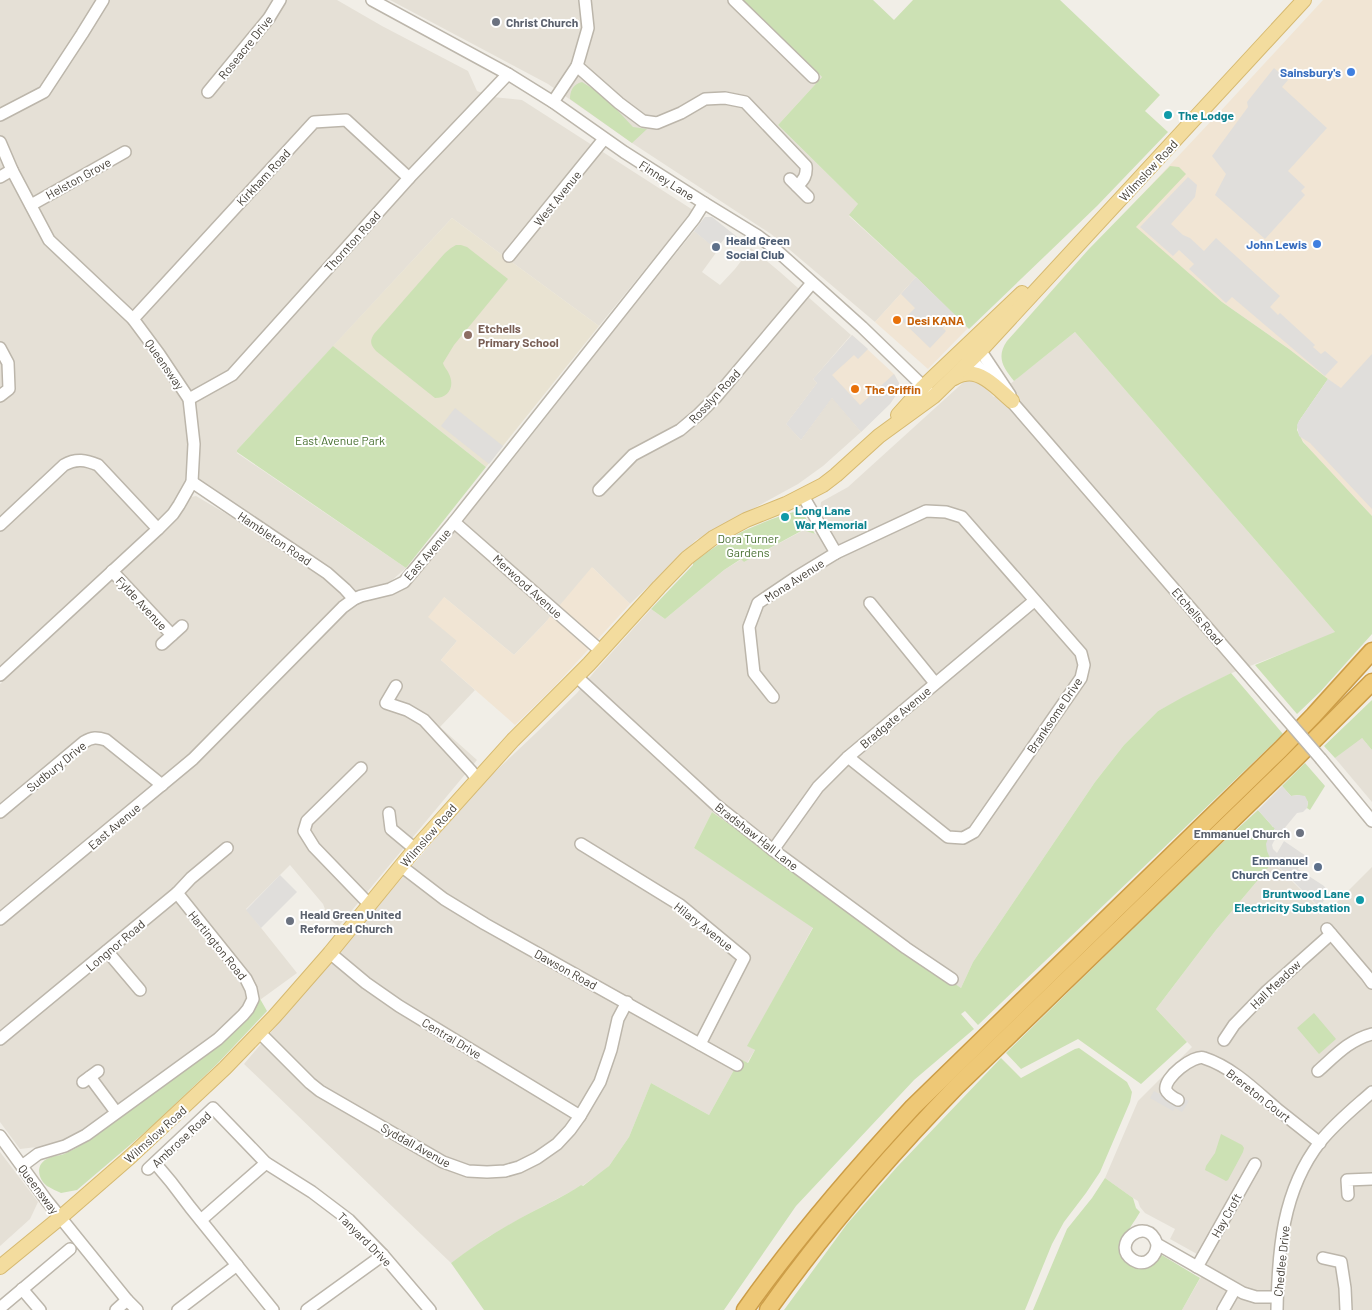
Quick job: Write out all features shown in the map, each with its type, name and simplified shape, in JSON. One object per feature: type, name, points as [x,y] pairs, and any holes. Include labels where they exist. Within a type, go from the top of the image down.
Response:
[{"type":"highway","points":[[745,1310],[820,1210],[913,1107],[1281,748],[1372,651]]},
{"type":"highway","points":[[768,1310],[803,1262],[862,1190],[925,1119],[1372,682]]},
{"type":"main road","name":"Wilmslow Road","points":[[0,1267],[130,1157],[207,1086],[260,1033],[330,953],[415,848],[513,740],[601,651],[687,558],[704,544],[746,520],[803,496],[823,485],[929,391],[1093,229],[1304,0]]},
{"type":"main road","name":"Wilmslow Road","points":[[929,391],[954,378],[972,349]]},
{"type":"main road","points":[[954,378],[966,373],[986,379],[1012,402]]},
{"type":"street","points":[[0,115],[44,92],[103,0]]},
{"type":"street","name":"Roseacre Drive","points":[[208,92],[269,18],[280,0]]},
{"type":"street","name":"Finney Lane","points":[[372,0],[508,74],[553,102],[604,139],[704,204],[758,236],[774,248],[862,327],[929,391]]},
{"type":"street","points":[[553,102],[577,66],[588,28],[584,0]]},
{"type":"street","points":[[734,0],[812,77]]},
{"type":"street","points":[[577,66],[619,103],[643,121],[657,123],[681,114],[705,99],[725,98],[745,102],[806,166],[807,172],[804,180],[794,183],[808,197]]},
{"type":"street","name":"Thornton Road","points":[[189,400],[232,375],[409,178],[508,74]]},
{"type":"street","name":"Kirkham Road","points":[[133,319],[314,122],[346,120],[409,178]]},
{"type":"street","name":"West Avenue","points":[[509,256],[604,139]]},
{"type":"street","name":"Queensway","points":[[0,142],[12,170],[49,240],[133,319],[189,400],[194,444],[192,482],[173,514],[0,675]]},
{"type":"street","name":"Helston Grove","points":[[31,205],[126,152]]},
{"type":"street","points":[[0,176],[12,170]]},
{"type":"street","name":"East Avenue","points":[[0,919],[199,754],[343,606],[369,593],[390,589],[404,582],[454,522],[704,204]]},
{"type":"street","name":"Rosslyn Road","points":[[599,490],[633,455],[680,430],[699,414],[716,397],[812,283]]},
{"type":"street","points":[[0,348],[8,363],[9,389],[0,396]]},
{"type":"street","name":"Etchells Road","points":[[972,349],[1012,402],[1283,715],[1372,821]]},
{"type":"street","name":"Etchells Road","points":[[972,349],[1022,413]]},
{"type":"street","points":[[0,525],[64,466],[75,460],[81,460],[98,465],[158,529]]},
{"type":"street","name":"Hambleton Road","points":[[192,482],[327,573],[354,599]]},
{"type":"street","name":"Mona Avenue","points":[[773,697],[754,673],[749,627],[758,603],[836,553],[803,496]]},
{"type":"street","name":"Branksome Drive","points":[[836,553],[926,511],[946,512],[962,517],[1081,653],[1084,665],[1081,678],[974,832],[963,838],[948,837],[848,757]]},
{"type":"street","name":"Merwood Avenue","points":[[454,522],[601,651]]},
{"type":"street","name":"Fylde Avenue","points":[[112,571],[172,635]]},
{"type":"street","name":"Bradgate Avenue","points":[[773,850],[818,788],[848,757],[1034,601]]},
{"type":"street","points":[[870,603],[935,683]]},
{"type":"street","name":"Fylde Avenue","points":[[162,644],[182,626]]},
{"type":"street","name":"Bradshaw Hall Lane","points":[[576,676],[715,804],[773,850],[906,948],[952,979]]},
{"type":"street","points":[[396,686],[386,702],[407,710],[424,720],[472,771],[477,780]]},
{"type":"street","name":"Sudbury Drive","points":[[0,812],[84,742],[92,738],[106,740],[162,785]]},
{"type":"street","points":[[362,768],[307,821],[304,831],[314,847],[370,905]]},
{"type":"street","points":[[389,813],[391,829],[415,848]]},
{"type":"street","points":[[381,835],[391,829]]},
{"type":"street","name":"Hilary Avenue","points":[[581,844],[680,905],[744,958],[700,1044]]},
{"type":"street","name":"Longnor Road","points":[[0,1039],[177,893],[191,878],[227,848]]},
{"type":"street","name":"Dawson Road","points":[[401,866],[444,899],[484,924],[737,1065]]},
{"type":"street","name":"Hartington Road","points":[[116,1112],[218,1039],[252,1004],[251,989],[246,979],[177,893]]},
{"type":"street","name":"Hall Meadow","points":[[1224,1040],[1234,1025],[1329,931],[1372,984]]},
{"type":"street","points":[[107,951],[140,990]]},
{"type":"street","name":"Central Drive","points":[[330,953],[366,983],[399,1006],[580,1116]]},
{"type":"street","name":"Syddall Avenue","points":[[260,1033],[310,1083],[443,1162],[468,1171],[505,1171],[519,1168],[538,1158],[557,1144],[570,1130],[600,1082],[611,1050],[618,1019],[627,1002]]},
{"type":"street","points":[[1318,1071],[1351,1042],[1372,1034]]},
{"type":"street","name":"Brereton Court","points":[[1178,1100],[1168,1093],[1166,1084],[1176,1071],[1186,1064],[1196,1058],[1204,1058],[1243,1080],[1320,1142]]},
{"type":"street","points":[[22,1166],[38,1154],[74,1142],[116,1112],[90,1077]]},
{"type":"street","name":"Chedlee Drive","points":[[1277,1310],[1280,1244],[1289,1203],[1302,1171],[1320,1142],[1372,1092]]},
{"type":"street","name":"Tanyard Drive","points":[[213,1108],[266,1162],[312,1192],[349,1220],[383,1255],[430,1310]]},
{"type":"street","name":"Ambrose Road","points":[[201,1220],[171,1182],[151,1166],[213,1108]]},
{"type":"street","name":"Queensway","points":[[0,1136],[61,1217],[137,1310]]},
{"type":"street","points":[[266,1162],[201,1220],[273,1310]]},
{"type":"street","name":"Hay Croft","points":[[1197,1267],[1255,1164]]},
{"type":"street","points":[[1348,1195],[1347,1180],[1372,1179]]},
{"type":"street","points":[[1157,1244],[1235,1289],[1256,1297],[1277,1297]]},
{"type":"street","points":[[0,1308],[70,1249]]},
{"type":"street","points":[[307,1310],[383,1255]]},
{"type":"street","points":[[1323,1258],[1346,1261],[1346,1310]]},
{"type":"street","points":[[178,1310],[237,1265]]},
{"type":"street","points":[[22,1289],[40,1310]]},
{"type":"street","points":[[1223,1310],[1235,1289]]},
{"type":"street","points":[[116,1310],[127,1300]]},
{"type":"shaded area","points":[[0,0],[337,0],[468,71],[477,91],[493,97],[522,100],[693,210],[599,326],[452,218],[237,450],[237,453],[406,568],[391,581],[374,590],[405,589],[694,231],[718,250],[702,272],[720,285],[751,248],[851,335],[813,379],[817,383],[786,424],[801,440],[832,397],[861,432],[823,466],[798,484],[696,540],[630,604],[593,568],[514,655],[444,597],[457,641],[441,660],[475,690],[440,727],[477,760],[338,927],[328,917],[323,904],[290,865],[246,909],[297,973],[70,1138],[45,1146],[20,1149],[0,1122],[0,684],[176,519],[191,497],[196,496],[269,539],[192,482],[158,529],[0,675]]},
{"type":"shaded area","points":[[390,0],[743,0],[822,77],[778,125],[859,205],[849,216],[916,277],[875,322],[771,234],[632,143],[548,84]]},
{"type":"shaded area","points":[[1323,0],[1372,0],[1372,516],[1313,454],[1299,436],[1328,379],[1222,302],[1122,216]]},
{"type":"shaded area","points":[[1274,68],[1288,80],[1282,87],[1327,128],[1288,171],[1305,187],[1301,191],[1305,195],[1265,239],[1215,195],[1226,174],[1212,156],[1248,107],[1247,102]]},
{"type":"shaded area","points":[[1188,177],[1197,185],[1195,197],[1171,224],[1204,251],[1216,238],[1280,296],[1270,307],[1278,315],[1280,313],[1315,345],[1313,347],[1321,354],[1325,351],[1338,362],[1325,376],[1232,297],[1226,303],[1189,269],[1194,264],[1179,250],[1173,256],[1140,227]]},
{"type":"shaded area","points":[[705,217],[712,217],[741,240],[737,246],[725,238],[716,249],[694,231]]},
{"type":"shaded area","name":"Etchells Primary School","points":[[452,218],[599,326],[486,467],[333,346]]},
{"type":"shaded area","points":[[916,277],[968,328],[928,369],[875,322]]},
{"type":"shaded area","points":[[916,277],[955,315],[943,328],[946,331],[930,348],[902,321],[915,308],[901,294]]},
{"type":"shaded area","points":[[1075,332],[1336,633],[1229,674],[1158,711],[1124,745],[1095,782],[973,962],[961,988],[712,812],[694,848],[813,927],[748,1046],[755,1050],[747,1063],[740,1059],[709,1115],[651,1083],[629,1137],[605,1170],[582,1186],[488,1237],[451,1263],[244,1064],[479,787],[577,693],[651,609],[665,619],[724,570],[742,559],[744,562],[804,530],[815,534],[829,527],[820,510],[821,502],[848,487],[967,379],[980,382],[994,397]]},
{"type":"shaded area","name":"The Griffin","points":[[852,335],[894,374],[899,383],[896,395],[861,432],[832,398],[801,440],[786,424],[817,383],[813,379]]},
{"type":"shaded area","name":"The Griffin","points":[[852,335],[868,349],[858,359],[854,355],[832,375],[860,405],[894,374],[899,383],[896,395],[890,404],[861,432],[832,398],[801,440],[786,424],[817,383],[813,379]]},
{"type":"shaded area","points":[[1372,354],[1372,509],[1310,443],[1299,436],[1297,425],[1328,379],[1341,388]]},
{"type":"shaded area","points":[[455,408],[503,446],[489,464],[441,426]]},
{"type":"shaded area","points":[[592,567],[630,604],[553,688],[515,725],[441,660],[457,641],[428,617],[444,597],[514,655],[544,624]]},
{"type":"shaded area","points":[[1361,737],[1372,750],[1372,802],[1335,758]]},
{"type":"shaded area","points":[[1282,786],[1291,796],[1305,796],[1308,802],[1307,808],[1303,812],[1297,813],[1274,841],[1273,849],[1277,853],[1284,841],[1306,856],[1298,869],[1324,886],[1329,894],[1319,907],[1270,858],[1267,851],[1266,844],[1268,838],[1275,829],[1258,810]]},
{"type":"shaded area","points":[[1273,862],[1325,914],[1372,867],[1372,1310],[1182,1310],[1208,1265],[1206,1259],[1170,1239],[1175,1229],[1145,1213],[1138,1201],[1105,1178],[1138,1101],[1192,1047],[1156,1009],[1216,930]]},
{"type":"shaded area","points":[[280,875],[297,892],[261,928],[246,910]]},
{"type":"shaded area","points":[[1154,1091],[1177,1104],[1181,1097],[1189,1101],[1182,1112],[1175,1108],[1173,1111],[1150,1098]]},
{"type":"shaded area","points":[[0,1152],[38,1202],[30,1219],[0,1246]]},
{"type":"green space","points":[[743,0],[873,0],[894,20],[913,0],[1060,0],[1160,95],[1145,111],[1168,132],[1097,206],[969,329],[849,215],[858,204],[778,125],[822,77]]},
{"type":"green space","points":[[582,82],[603,95],[633,127],[647,129],[632,143],[570,99],[573,88],[576,84]]},
{"type":"green space","points":[[1170,166],[1179,167],[1186,174],[1136,227],[1222,302],[1328,379],[1299,421],[1297,430],[1303,442],[1372,516],[1372,634],[1320,692],[1297,714],[1255,665],[1335,632],[1075,332],[1014,381],[1002,362],[1002,352],[1007,341],[1088,250]]},
{"type":"green space","points":[[456,245],[467,247],[508,279],[454,345],[443,363],[451,378],[450,391],[444,396],[435,398],[376,351],[371,341],[374,334],[445,253]]},
{"type":"green space","name":"East Avenue Park","points":[[333,346],[486,467],[406,568],[237,452]]},
{"type":"green space","name":"Dora Turner Gardens","points":[[800,510],[815,534],[803,530],[744,562],[741,559],[724,570],[665,619],[651,609],[693,563],[717,545],[772,519]]},
{"type":"green space","points":[[1231,673],[1283,734],[978,1025],[965,1011],[961,1014],[974,1029],[914,1080],[796,1206],[724,1310],[484,1310],[451,1263],[509,1224],[581,1185],[583,1186],[609,1166],[629,1137],[651,1083],[709,1115],[740,1059],[748,1063],[755,1050],[747,1046],[813,928],[694,848],[712,812],[961,988],[973,962],[1095,782],[1124,745],[1158,711]]},
{"type":"green space","points":[[1372,700],[1372,750],[1362,738],[1335,758],[1324,746]]},
{"type":"green space","points":[[1305,763],[1325,786],[1310,810],[1307,808],[1308,802],[1299,795],[1291,796],[1282,786]]},
{"type":"green space","points":[[1258,810],[1273,827],[1281,822],[1272,832],[1270,858],[1273,862],[1216,930],[1156,1009],[1187,1042],[1141,1084],[1078,1039],[1021,1069],[1006,1053],[1196,867]]},
{"type":"green space","points":[[255,990],[267,1011],[217,1064],[151,1127],[77,1190],[61,1193],[44,1183],[40,1177],[39,1170],[45,1160],[64,1154],[85,1143],[225,1040],[248,1017]]},
{"type":"green space","points":[[1314,1013],[1336,1039],[1319,1054],[1297,1028]]},
{"type":"green space","points":[[1079,1048],[1127,1082],[1132,1092],[1130,1102],[1100,1172],[1064,1222],[1052,1244],[1025,1310],[784,1310],[847,1224],[897,1167],[1001,1058],[1021,1078]]},
{"type":"green space","points":[[1221,1134],[1242,1145],[1244,1148],[1226,1181],[1205,1170],[1215,1153]]},
{"type":"green space","points":[[1105,1178],[1133,1198],[1136,1208],[1140,1212],[1122,1245],[1121,1252],[1125,1259],[1160,1254],[1200,1278],[1182,1310],[1033,1310],[1067,1229],[1092,1198]]},
{"type":"place","name":"Christ Church","points":[[496,22]]},
{"type":"place","name":"Sainsbury's","points":[[1351,72]]},
{"type":"place","name":"The Lodge","points":[[1168,115]]},
{"type":"place","name":"John Lewis","points":[[1317,244]]},
{"type":"place","name":"Heald Green Social Club","points":[[716,247]]},
{"type":"place","name":"Desi KANA","points":[[897,320]]},
{"type":"place","name":"Etchells Primary School","points":[[468,335]]},
{"type":"place","name":"The Griffin","points":[[855,389]]},
{"type":"place","name":"Long Lane War Memorial","points":[[785,517]]},
{"type":"place","name":"Emmanuel Church","points":[[1300,833]]},
{"type":"place","name":"Emmanuel Church Centre","points":[[1318,867]]},
{"type":"place","name":"Bruntwood Lane Electricity Substation","points":[[1360,900]]},
{"type":"place","name":"Heald Green United Reformed Church","points":[[290,921]]}]
